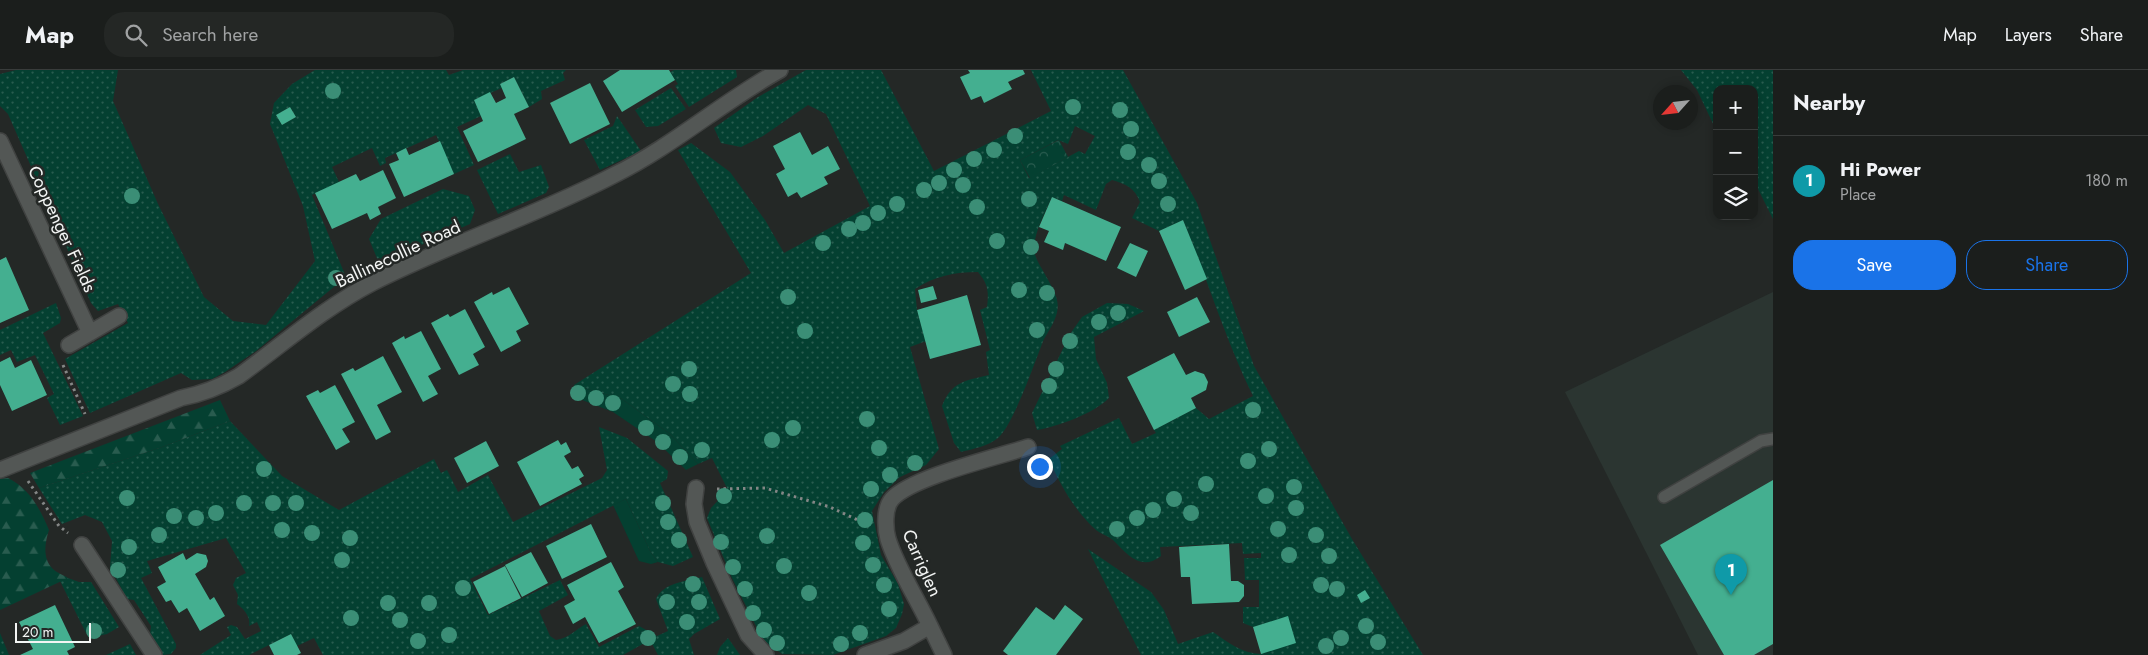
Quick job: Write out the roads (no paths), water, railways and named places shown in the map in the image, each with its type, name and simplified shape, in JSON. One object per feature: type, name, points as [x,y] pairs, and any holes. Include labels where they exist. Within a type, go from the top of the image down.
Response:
[{"type":"street","name":"Ballinecollie Road","points":[[0,470],[181,398],[201,394],[222,386],[239,376],[338,303],[399,270],[615,175],[674,141],[713,111],[780,70]]},
{"type":"street","name":"Coppenger Fields","points":[[0,141],[90,333]]},
{"type":"street","points":[[69,344],[119,316]]},
{"type":"street","name":"Carriglen","points":[[944,655],[896,560],[888,538],[886,515],[891,500],[904,489],[933,476],[1028,447]]},
{"type":"street","points":[[696,488],[694,504],[697,522],[714,563],[748,635],[766,655]]},
{"type":"street","points":[[82,545],[154,655]]},
{"type":"street","points":[[865,655],[904,641],[930,626]]},
{"type":"lane","points":[[1664,497],[1761,441],[1773,439]]},
{"type":"place","name":"Hi Power","points":[[1731,595]]}]
